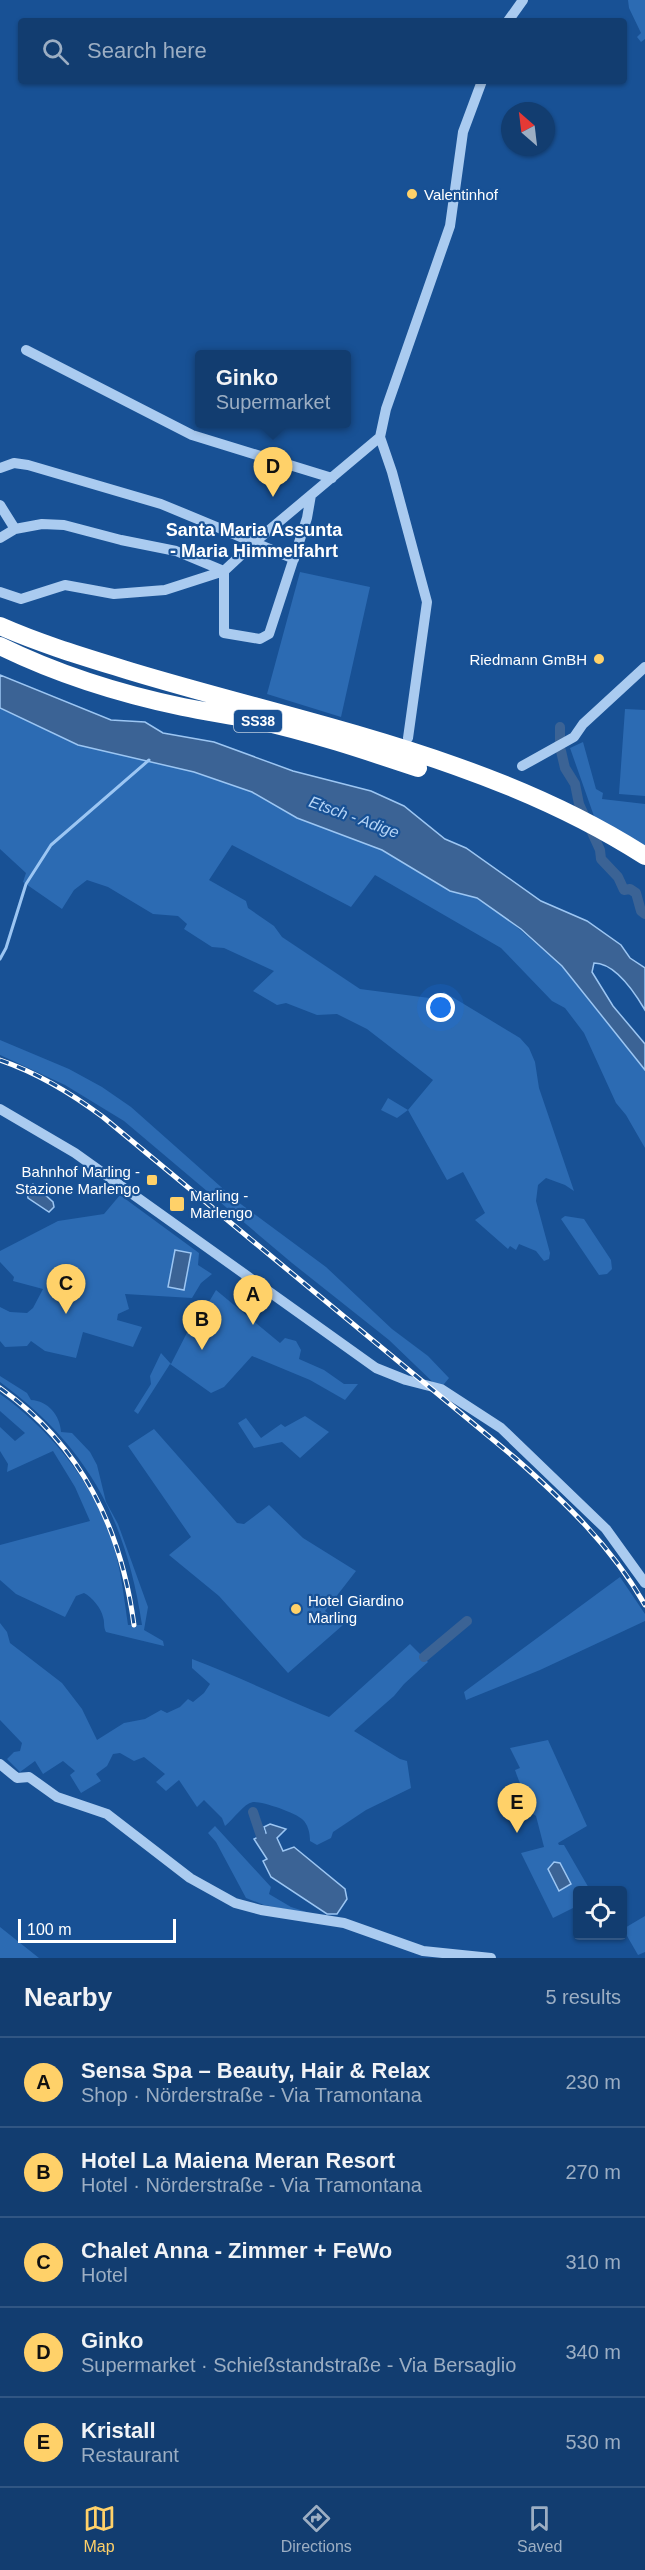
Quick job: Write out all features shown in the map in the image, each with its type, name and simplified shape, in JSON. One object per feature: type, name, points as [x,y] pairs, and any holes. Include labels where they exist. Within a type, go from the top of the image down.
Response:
[{"type":"highway","name":"SS38","points":[[0,626],[87,659],[362,735],[584,821],[645,856]]},
{"type":"highway","name":"SS38","points":[[0,646],[26,659],[86,681],[181,706],[256,720],[518,796],[645,870]]},
{"type":"street","points":[[510,18],[523,0]]},
{"type":"street","points":[[408,738],[427,602],[392,472],[380,437],[386,409],[450,226],[463,132],[481,84]]},
{"type":"street","points":[[26,350],[192,435],[332,478]]},
{"type":"street","points":[[0,592],[21,599],[65,585],[114,594],[165,590],[225,571],[255,542],[380,437]]},
{"type":"street","points":[[0,468],[14,463],[28,465],[161,504],[294,559]]},
{"type":"street","points":[[225,571],[224,633],[260,639],[269,634],[294,559],[311,495]]},
{"type":"street","points":[[0,505],[15,530]]},
{"type":"street","points":[[0,538],[15,530],[42,524],[64,525],[176,551],[225,571]]},
{"type":"street","points":[[522,766],[574,737],[583,724],[645,667]]},
{"type":"street","points":[[0,1109],[75,1153],[376,1368],[406,1380],[441,1389],[501,1428],[606,1529],[645,1583]]},
{"type":"street","points":[[0,1764],[17,1778],[29,1777],[57,1797],[107,1814],[190,1878],[235,1903],[261,1910],[345,1923],[423,1951],[491,1958]]},
{"type":"shaded area","points":[[628,0],[645,0],[645,39],[641,42],[637,37],[641,33],[629,8]]},
{"type":"shaded area","points":[[300,572],[370,587],[341,717],[267,694]]},
{"type":"shaded area","points":[[0,708],[78,745],[194,772],[252,792],[297,818],[382,850],[450,891],[477,898],[505,917],[562,966],[645,1070],[645,1148],[626,1115],[616,1103],[584,1033],[565,1008],[552,1001],[501,948],[375,875],[351,907],[232,845],[209,880],[246,901],[248,908],[274,926],[282,937],[360,989],[437,999],[444,992],[520,1038],[529,1048],[535,1062],[539,1088],[574,1191],[546,1178],[538,1185],[536,1201],[550,1253],[549,1259],[544,1261],[536,1251],[519,1244],[516,1250],[510,1246],[508,1249],[475,1220],[485,1213],[463,1172],[447,1180],[408,1110],[433,1080],[367,1029],[337,1014],[317,1015],[286,1003],[277,1005],[253,991],[274,971],[224,948],[212,947],[184,929],[187,924],[178,916],[153,914],[108,887],[87,880],[74,890],[62,909],[23,882],[26,873],[0,849]]},
{"type":"shaded area","points":[[625,709],[645,710],[645,796],[619,794]]},
{"type":"shaded area","points":[[583,742],[596,789],[603,793],[602,799],[645,804],[645,850],[595,819],[570,748]]},
{"type":"shaded area","points":[[0,1040],[69,1069],[102,1087],[131,1107],[238,1202],[326,1267],[392,1329],[428,1356],[449,1378],[440,1389],[389,1340],[292,1263],[124,1121],[65,1085],[0,1055]]},
{"type":"shaded area","points":[[388,1098],[408,1110],[397,1118],[381,1110]]},
{"type":"shaded area","points":[[120,1195],[199,1253],[198,1265],[212,1274],[201,1283],[192,1298],[125,1294],[129,1309],[118,1314],[117,1320],[142,1327],[133,1347],[83,1332],[76,1358],[45,1351],[31,1341],[27,1346],[5,1347],[0,1341],[0,1307],[10,1312],[27,1313],[33,1308],[43,1289],[13,1281],[14,1277],[0,1262],[0,1251],[58,1221],[104,1214]]},
{"type":"shaded area","points":[[565,1216],[584,1219],[611,1260],[612,1269],[607,1274],[599,1275],[561,1219]]},
{"type":"shaded area","points":[[216,1290],[280,1343],[285,1338],[296,1341],[301,1350],[299,1359],[324,1370],[344,1384],[358,1384],[345,1400],[310,1380],[252,1356],[224,1387],[211,1393],[170,1364],[138,1414],[134,1411],[151,1384],[150,1376],[161,1353],[171,1364],[196,1315],[203,1312]]},
{"type":"shaded area","points":[[0,1376],[27,1393],[31,1400],[48,1406],[56,1415],[61,1432],[72,1433],[90,1452],[97,1465],[106,1502],[118,1524],[148,1607],[144,1630],[163,1641],[164,1646],[106,1632],[100,1610],[84,1593],[76,1596],[65,1617],[16,1594],[0,1580],[0,1545],[90,1521],[75,1487],[53,1451],[7,1472],[8,1464],[0,1451],[0,1427],[15,1441],[25,1433],[0,1411],[0,1394],[53,1441],[83,1480],[105,1521],[113,1543],[128,1625],[142,1625],[135,1586],[125,1551],[98,1487],[57,1432],[0,1382]]},
{"type":"shaded area","points":[[305,1416],[329,1432],[300,1458],[282,1442],[254,1448],[238,1423],[246,1418],[261,1438],[281,1424],[285,1427]]},
{"type":"shaded area","points":[[154,1429],[237,1523],[244,1524],[269,1505],[303,1538],[356,1571],[325,1611],[343,1625],[288,1673],[219,1596],[169,1555],[191,1537],[128,1446]]},
{"type":"shaded area","points":[[620,1577],[645,1614],[645,1621],[540,1670],[466,1700],[464,1692]]},
{"type":"shaded area","points":[[0,1623],[7,1632],[10,1643],[62,1683],[82,1709],[97,1740],[124,1723],[145,1719],[161,1710],[167,1713],[180,1707],[188,1699],[193,1702],[204,1693],[210,1684],[192,1668],[192,1659],[329,1717],[410,1644],[428,1662],[354,1731],[407,1761],[411,1788],[366,1810],[333,1832],[331,1838],[317,1845],[310,1841],[306,1823],[302,1819],[264,1803],[249,1803],[225,1826],[222,1818],[204,1800],[197,1807],[179,1780],[166,1791],[156,1782],[165,1774],[144,1757],[134,1761],[120,1753],[113,1754],[107,1766],[96,1774],[101,1781],[81,1793],[70,1775],[75,1771],[63,1761],[43,1774],[35,1761],[20,1772],[7,1759],[14,1752],[20,1751],[22,1743],[0,1720]]},
{"type":"shaded area","points":[[548,1740],[587,1826],[558,1843],[564,1845],[588,1886],[573,1886],[573,1908],[553,1918],[521,1853],[544,1847],[536,1816],[533,1814],[515,1770],[520,1768],[510,1748]]},
{"type":"shaded area","points":[[215,1826],[271,1887],[269,1894],[291,1907],[316,1915],[264,1905],[246,1898],[216,1842],[208,1833]]},
{"type":"shaded area","points":[[645,1916],[645,1952],[638,1955],[627,1936],[627,1927]]},
{"type":"shaded area","points":[[0,1927],[39,1958],[0,1958]]},
{"type":"water","name":"Etsch - Adige","points":[[0,675],[111,720],[145,722],[163,733],[214,742],[293,771],[371,791],[404,806],[445,839],[466,848],[541,901],[587,921],[621,945],[630,958],[645,968],[645,1010],[636,995],[617,973],[602,964],[594,963],[592,972],[613,1006],[645,1044],[645,1070],[562,966],[521,929],[477,898],[450,891],[382,850],[297,818],[252,792],[194,772],[78,745],[0,708]]},
{"type":"water","points":[[33,1184],[53,1202],[54,1207],[49,1212],[28,1198],[27,1191]]},
{"type":"water","points":[[175,1250],[191,1253],[184,1290],[168,1287]]},
{"type":"water","points":[[270,1824],[286,1829],[277,1838],[283,1851],[294,1847],[345,1889],[347,1899],[337,1914],[327,1914],[271,1877],[263,1861],[267,1859],[254,1839],[266,1833],[264,1827]]},
{"type":"water","points":[[554,1862],[560,1863],[571,1884],[559,1891],[548,1869]]},
{"type":"waterway","points":[[560,727],[560,740]]},
{"type":"waterway","points":[[561,751],[565,768],[575,784],[579,804],[600,850],[601,859],[618,877],[624,890],[630,889],[636,893],[641,911],[645,914]]},
{"type":"waterway","points":[[0,959],[6,948],[26,884],[51,845],[149,760]]},
{"type":"waterway","points":[[424,1657],[467,1621]]},
{"type":"waterway","points":[[253,1812],[261,1836]]},
{"type":"railway","points":[[0,1060],[54,1084],[103,1117],[515,1458],[551,1491],[602,1544],[645,1605]]},
{"type":"railway","points":[[0,1388],[29,1411],[54,1436],[75,1463],[93,1492],[108,1523],[119,1555],[134,1625]]},
{"type":"place","name":"Valentinhof","points":[[412,194]]},
{"type":"place","name":"Ginko","points":[[273,497]]},
{"type":"place","name":"Riedmann GmBH","points":[[599,659]]},
{"type":"place","name":"Bahnhof Marling - Stazione Marlengo","points":[[152,1180]]},
{"type":"place","name":"Marling - Marlengo","points":[[177,1204]]},
{"type":"place","name":"Chalet Anna - Zimmer + FeWo","points":[[66,1314]]},
{"type":"place","name":"Sensa Spa – Beauty, Hair & Relax","points":[[253,1325]]},
{"type":"place","name":"Hotel La Maiena Meran Resort","points":[[202,1350]]},
{"type":"place","name":"Hotel Giardino Marling","points":[[296,1609]]},
{"type":"place","name":"Kristall","points":[[517,1833]]},
{"type":"district","name":"Santa Maria Assunta - Maria Himmelfahrt","points":[[254,540]]}]
